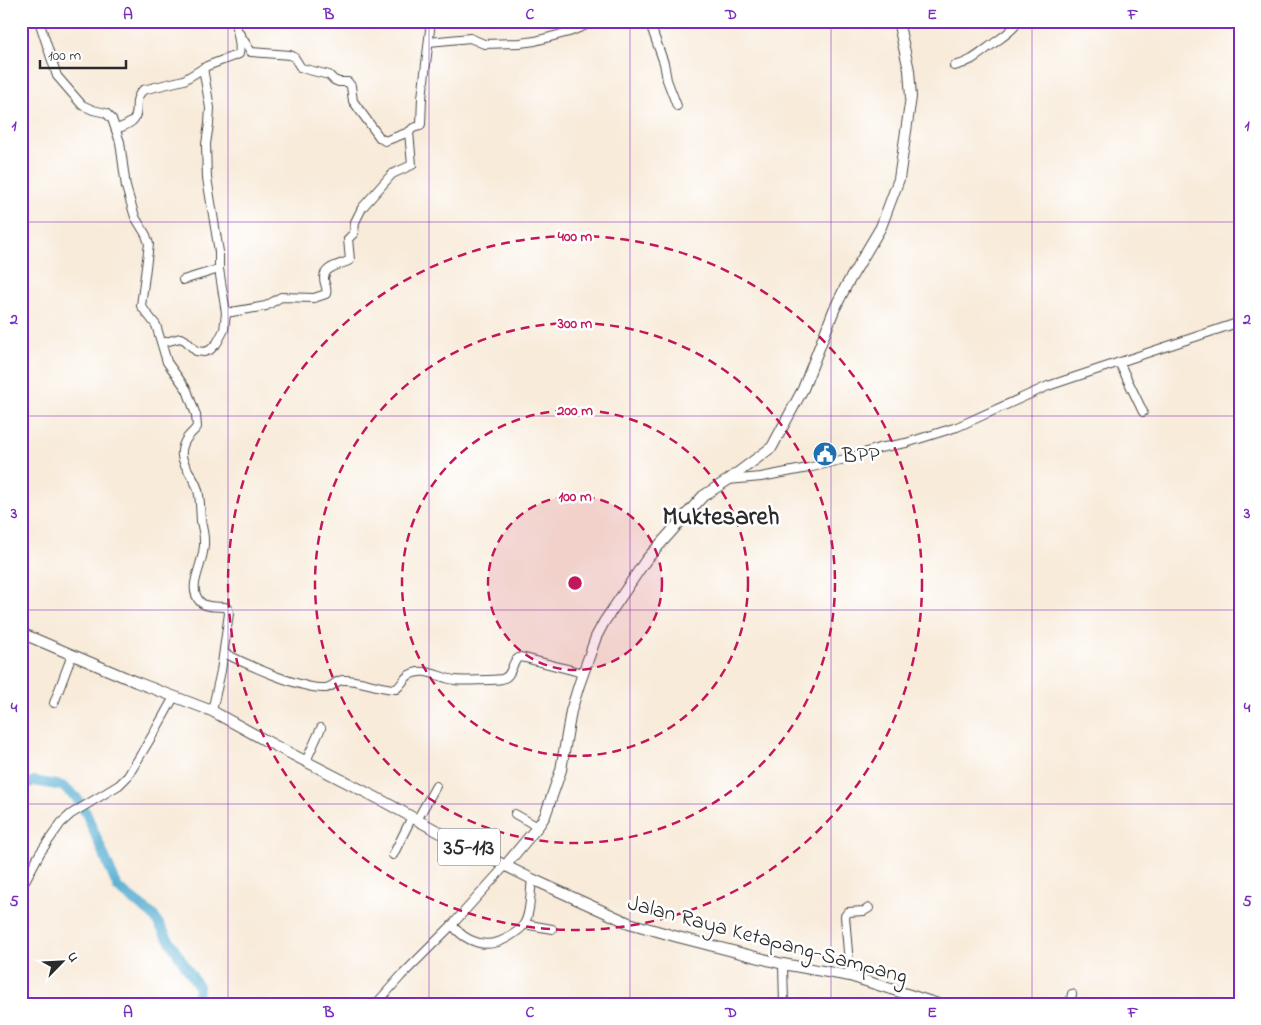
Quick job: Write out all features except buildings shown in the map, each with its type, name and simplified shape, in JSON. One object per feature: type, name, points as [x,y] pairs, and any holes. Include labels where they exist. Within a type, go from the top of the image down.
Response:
[{"type":"main road","points":[[505,866],[545,816],[561,770],[572,711],[583,673],[604,622],[646,560],[702,496],[766,453],[776,442],[804,389],[834,310],[862,258],[876,237],[899,179],[911,97],[909,70],[898,21]]},
{"type":"main road","name":"Jalan Raya Ketapang-Sampang","points":[[21,633],[212,711],[505,866],[629,923],[783,964],[850,976],[938,1004]]},
{"type":"street","points":[[39,21],[53,69],[57,76],[82,105],[109,114],[116,129],[120,142],[126,188],[135,217],[149,244],[141,306],[156,325],[170,368],[187,390],[197,420],[197,427],[186,439],[182,455],[184,465],[195,482],[198,491],[204,538],[203,560],[194,583],[194,590],[197,598],[203,604],[224,606],[228,609],[224,653],[212,711]]},
{"type":"street","points":[[236,24],[251,52],[290,55],[294,57],[301,68],[329,75],[339,82],[348,82],[351,86],[353,101],[380,138],[385,141],[409,132],[421,124],[422,98],[431,21]]},
{"type":"street","points":[[429,42],[470,38],[484,44],[520,43],[569,32],[591,23],[609,21]]},
{"type":"street","points":[[649,21],[677,106]]},
{"type":"street","points":[[954,66],[967,62],[981,54],[1010,32],[1016,26],[1013,21]]},
{"type":"street","points":[[116,129],[132,122],[136,116],[138,98],[143,90],[184,80],[203,68],[239,54],[240,48],[236,24]]},
{"type":"street","points":[[162,343],[180,338],[196,351],[207,352],[222,336],[226,313],[208,178],[206,144],[210,108],[203,68]]},
{"type":"street","points":[[226,313],[266,306],[281,297],[314,298],[326,294],[328,291],[324,278],[325,272],[350,260],[348,239],[354,233],[354,222],[359,211],[392,174],[412,165],[409,132]]},
{"type":"street","points":[[184,280],[219,270]]},
{"type":"street","points":[[728,480],[761,477],[808,468],[879,448],[906,443],[957,427],[1048,386],[1240,322]]},
{"type":"street","points":[[1119,362],[1143,412]]},
{"type":"street","points":[[224,653],[290,680],[316,687],[329,687],[342,680],[395,689],[410,675],[420,672],[435,673],[457,681],[501,679],[508,675],[515,659],[521,657],[583,673]]},
{"type":"street","points":[[54,703],[72,655]]},
{"type":"street","points":[[21,888],[55,830],[66,818],[118,784],[131,772],[174,697]]},
{"type":"street","points":[[306,761],[321,728]]},
{"type":"street","points":[[393,855],[436,786]]},
{"type":"street","points":[[515,814],[538,826]]},
{"type":"street","points":[[376,1004],[452,925],[505,866]]},
{"type":"street","points":[[452,925],[464,938],[473,942],[487,944],[504,940],[518,931],[524,924],[532,879]]},
{"type":"street","points":[[850,976],[845,916],[848,912],[864,911],[869,908]]},
{"type":"street","points":[[524,924],[552,929]]},
{"type":"street","points":[[783,964],[784,1004]]},
{"type":"street","points":[[1070,1004],[1072,994]]},
{"type":"street","points":[[21,1001],[27,1004]]},
{"type":"waterway","points":[[21,786],[34,781],[62,786],[76,797],[86,813],[118,888],[153,915],[199,987],[197,1004]]},
{"type":"place","name":"BPP","points":[[825,454]]},
{"type":"district","name":"Muktesareh","points":[[721,515]]}]
